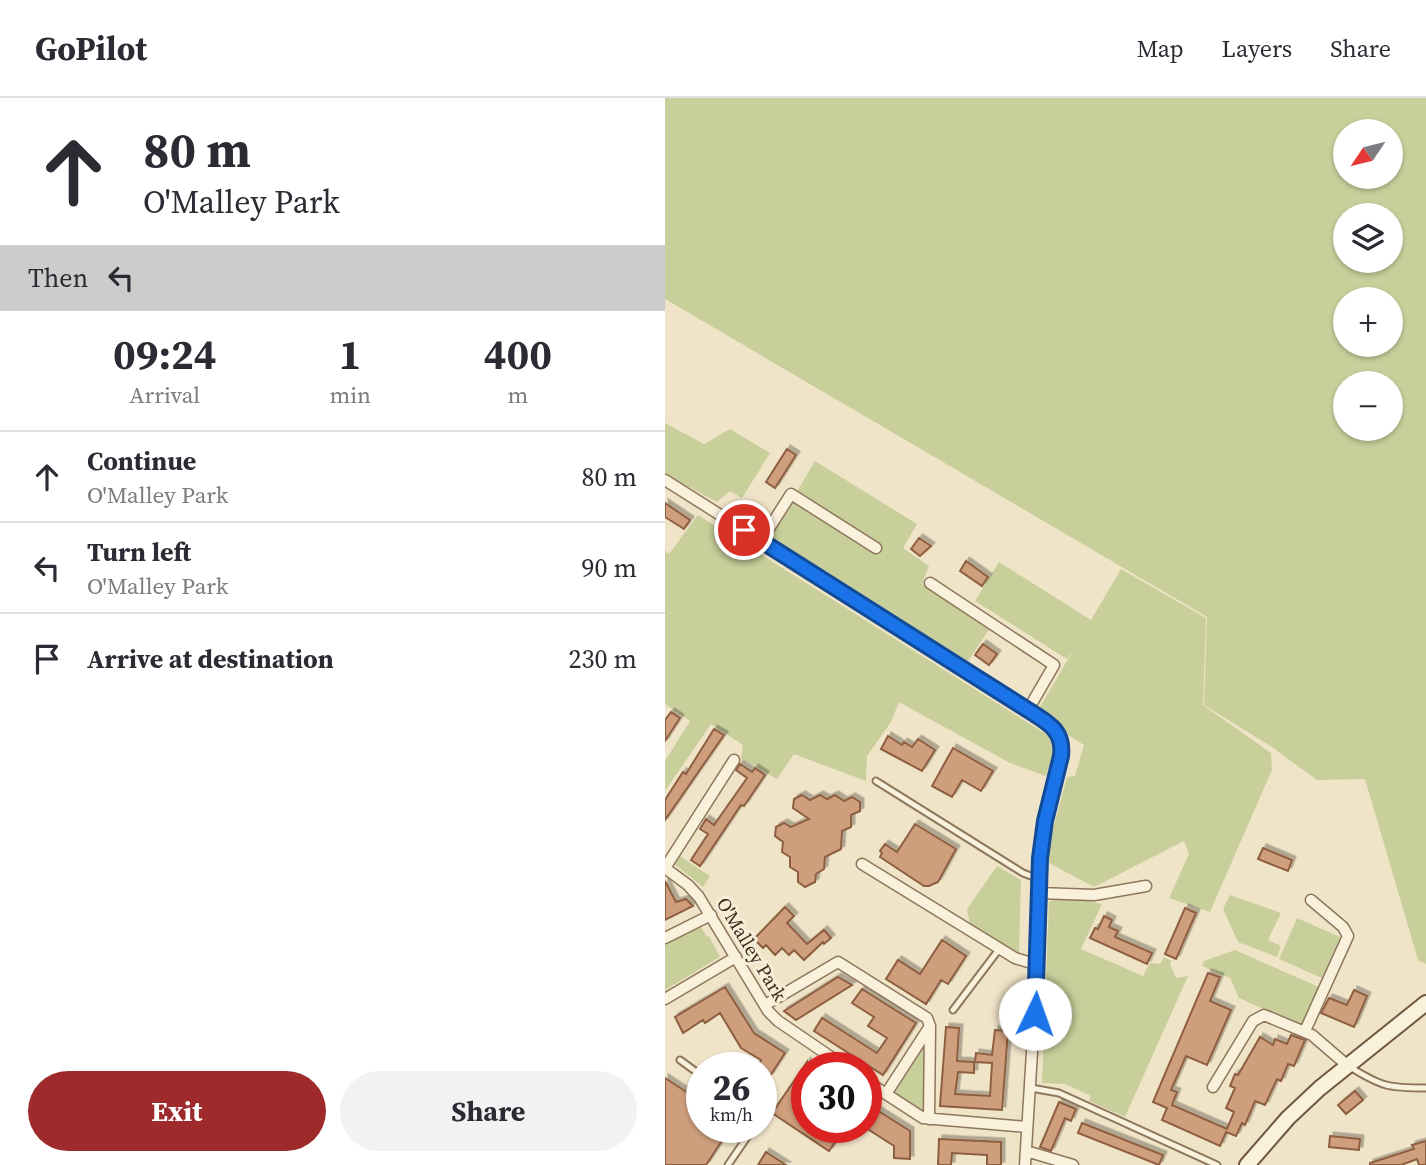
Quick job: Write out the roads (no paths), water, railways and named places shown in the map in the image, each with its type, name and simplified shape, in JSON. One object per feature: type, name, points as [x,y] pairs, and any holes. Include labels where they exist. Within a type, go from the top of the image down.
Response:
[{"type":"main road","points":[[1247,1165],[1296,1110],[1426,1003]]},
{"type":"street","points":[[666,483],[1028,710],[1054,728],[1061,739],[1062,747],[1045,821],[1039,879],[1038,965],[1025,1165]]},
{"type":"street","points":[[761,541],[792,494],[876,548]]},
{"type":"street","points":[[930,583],[1054,665],[1028,710]]},
{"type":"street","points":[[665,868],[734,760]]},
{"type":"street","points":[[862,864],[1019,960],[1038,965]]},
{"type":"street","name":"O'Malley Park","points":[[665,868],[688,885],[711,915],[765,1005],[778,1021],[824,1052]]},
{"type":"street","points":[[1039,893],[1094,895],[1146,886]]},
{"type":"street","points":[[1305,1031],[1347,936],[1343,927],[1311,900]]},
{"type":"street","points":[[665,938],[711,915]]},
{"type":"street","points":[[665,999],[736,957]]},
{"type":"street","points":[[765,1005],[838,962],[927,1018],[930,1026],[929,1119]]},
{"type":"street","points":[[1213,1087],[1253,1021],[1264,1015],[1305,1031],[1348,1066]]},
{"type":"street","points":[[886,1094],[930,1026]]},
{"type":"street","points":[[882,1091],[916,1114],[929,1119],[1027,1127]]},
{"type":"street","points":[[1026,1151],[1073,1165]]},
{"type":"lane","points":[[876,781],[1023,873],[1039,879]]},
{"type":"lane","points":[[953,1010],[1000,948]]},
{"type":"lane","points":[[680,1060],[686,1064]]},
{"type":"lane","points":[[1348,1066],[1378,1084],[1399,1088],[1426,1088]]},
{"type":"lane","points":[[1031,1088],[1059,1093],[1217,1165]]},
{"type":"lane","points":[[728,1165],[743,1143]]}]
